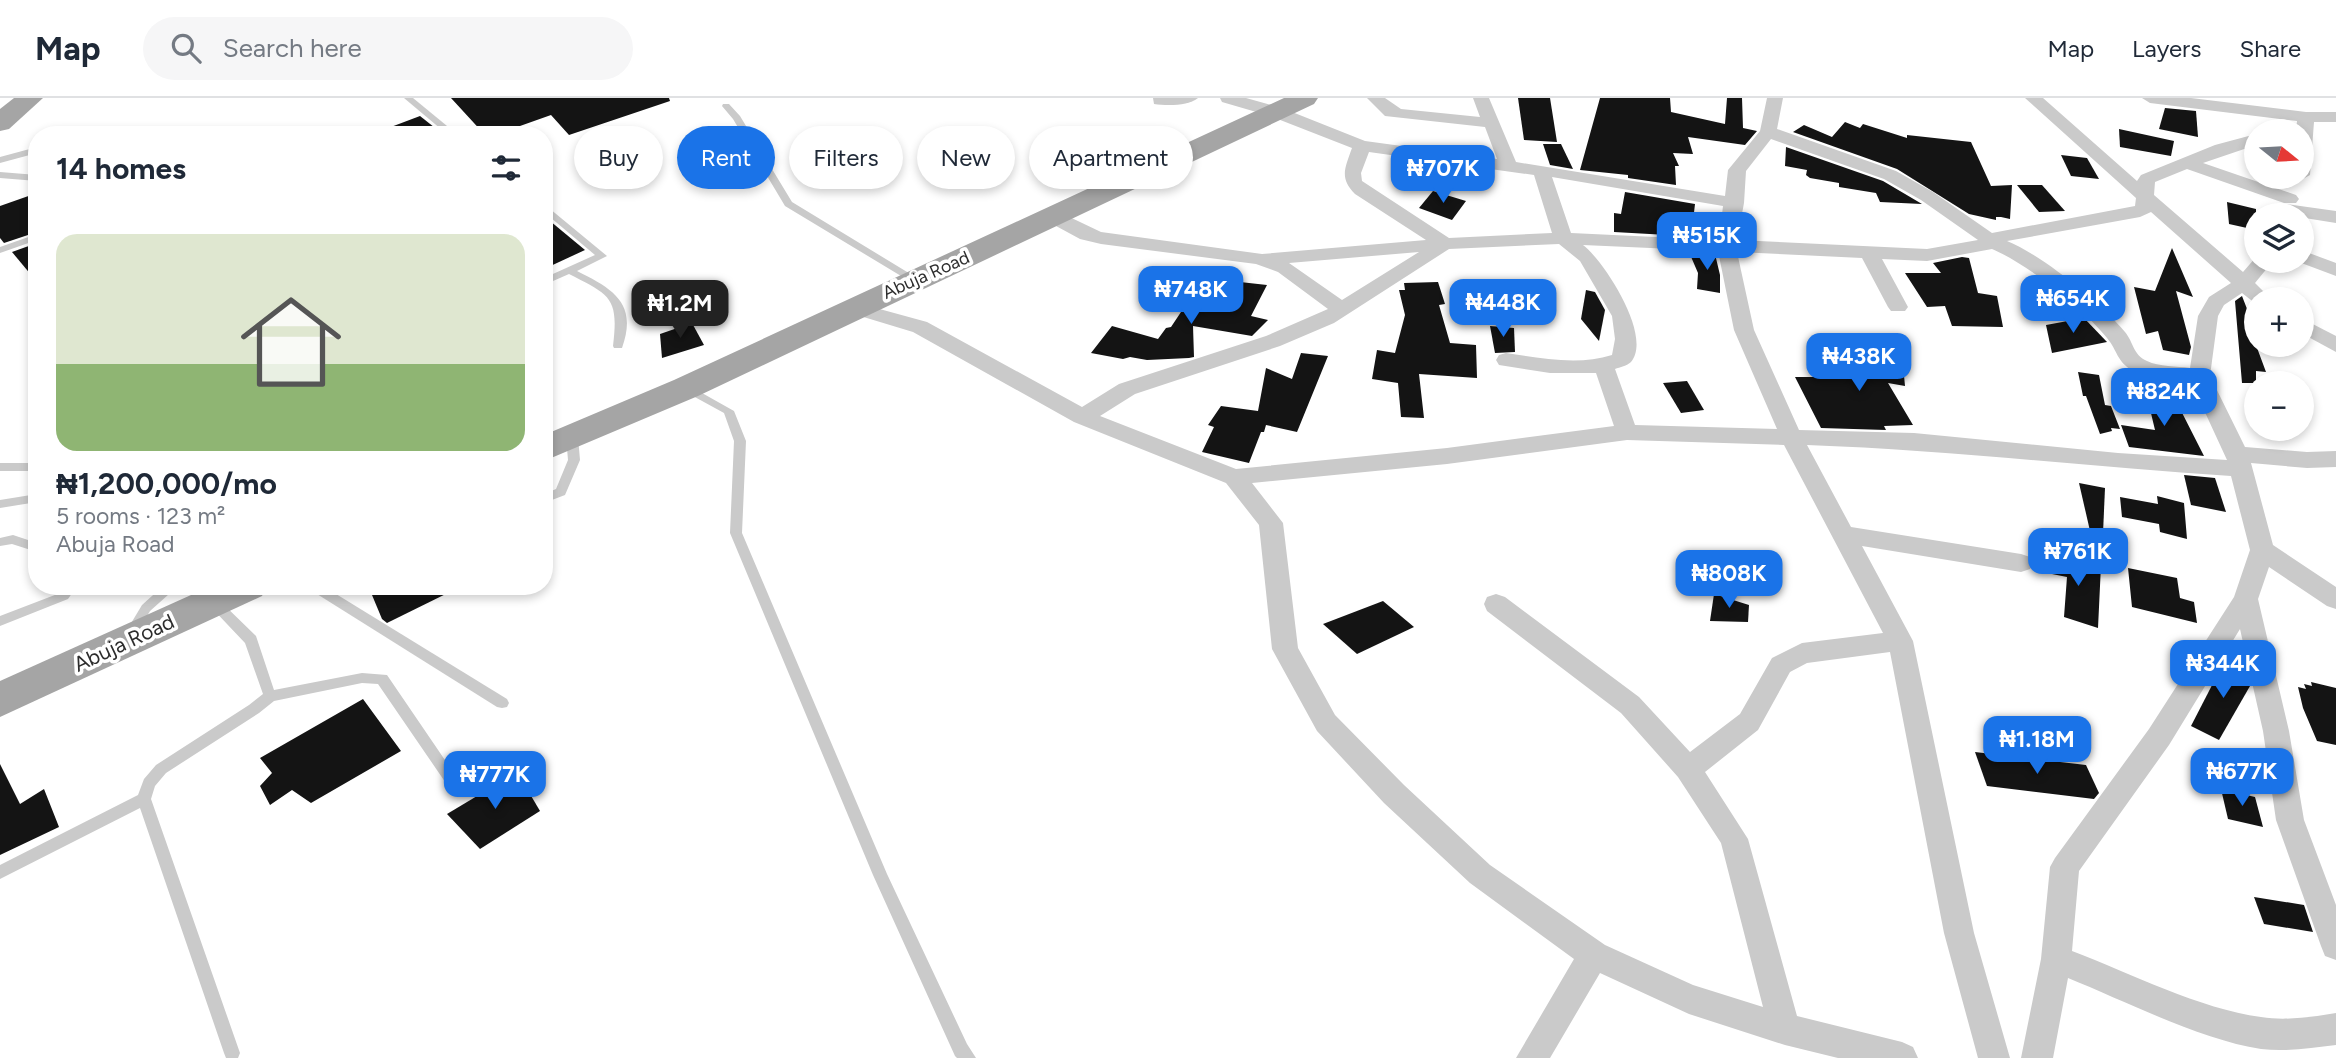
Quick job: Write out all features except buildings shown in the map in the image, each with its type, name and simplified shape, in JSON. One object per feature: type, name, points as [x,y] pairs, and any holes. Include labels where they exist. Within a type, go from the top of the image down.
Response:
[{"type":"main road","points":[[0,123],[30,98]]},
{"type":"main road","name":"Abuja Road","points":[[558,443],[686,388],[1305,98]]},
{"type":"main road","name":"Abuja Road","points":[[0,700],[125,643],[216,595]]},
{"type":"street","points":[[1160,100],[1190,98]]},
{"type":"street","points":[[1228,98],[1276,112],[1362,146],[1541,170],[1735,203]]},
{"type":"street","points":[[1375,98],[1391,111],[1401,114],[1493,123]]},
{"type":"street","points":[[1481,98],[1509,166]]},
{"type":"street","points":[[1775,98],[1768,132],[1737,170],[1735,203],[1727,248],[1744,330],[1792,438],[1900,641],[1959,933],[1994,1058]]},
{"type":"street","points":[[2033,98],[2247,287]]},
{"type":"street","points":[[2150,98],[2196,100],[2306,117],[2336,117]]},
{"type":"street","points":[[1768,132],[1829,151],[1890,175],[1927,196],[1994,243],[2014,251],[2071,293],[2118,337],[2125,355],[2135,364],[2142,368],[2199,376]]},
{"type":"street","points":[[1258,259],[1445,244],[1563,238],[1727,248],[1927,255],[1994,243],[1998,237],[2140,211],[2144,209],[2144,186],[2147,179],[2244,142]]},
{"type":"street","points":[[1362,146],[1352,173],[1353,182],[1361,190],[1445,244]]},
{"type":"street","points":[[2189,164],[2275,203]]},
{"type":"street","points":[[1506,360],[1553,366],[1604,366],[1622,359],[1625,339],[1622,316],[1588,258],[1563,238],[1541,170]]},
{"type":"street","points":[[2314,213],[2336,217]]},
{"type":"street","points":[[1052,216],[1087,235],[1101,238],[1258,259],[1285,268],[1342,310]]},
{"type":"street","points":[[1082,417],[1126,389],[1273,341],[1327,319],[1445,244]]},
{"type":"street","points":[[1869,253],[1898,307]]},
{"type":"street","points":[[2314,261],[2336,270]]},
{"type":"street","points":[[2037,1058],[2056,959],[2065,867],[2159,737],[2246,599],[2262,550],[2239,462],[2199,376],[2208,316],[2216,301],[2243,284],[2253,273]]},
{"type":"street","points":[[854,308],[920,327],[1082,417],[1234,477],[1447,456],[1627,432],[1914,441],[2118,461],[2239,462],[2336,459]]},
{"type":"street","points":[[2314,332],[2336,345]]},
{"type":"street","points":[[1604,366],[1627,432]]},
{"type":"street","points":[[1234,477],[1271,523],[1285,649],[1325,723],[1394,794],[1480,874],[1594,956],[1689,999],[1785,1029],[1902,1058]]},
{"type":"street","points":[[1845,535],[2021,563]]},
{"type":"street","points":[[2262,550],[2336,599]]},
{"type":"street","points":[[2246,599],[2276,731],[2290,820],[2336,946]]},
{"type":"street","points":[[1496,604],[1630,705],[1688,769],[1734,839],[1785,1029]]},
{"type":"street","points":[[1688,769],[1749,722],[1781,665],[1802,653],[1900,641]]},
{"type":"street","points":[[1532,1058],[1594,956]]},
{"type":"street","points":[[2056,959],[2213,1021],[2261,1033],[2301,1034],[2336,1029]]},
{"type":"lane","points":[[408,98],[443,126]]},
{"type":"lane","points":[[726,106],[737,118],[788,204],[914,280]]},
{"type":"lane","points":[[0,160],[28,152]]},
{"type":"lane","points":[[0,175],[28,177]]},
{"type":"lane","points":[[553,214],[601,253],[598,260],[553,278]]},
{"type":"lane","points":[[0,250],[28,240]]},
{"type":"lane","points":[[570,271],[606,289],[618,299],[623,319],[618,345]]},
{"type":"lane","points":[[686,388],[729,411],[740,441],[736,533],[880,875],[961,1050],[968,1058]]},
{"type":"lane","points":[[553,495],[561,492],[574,460],[558,443]]},
{"type":"lane","points":[[0,467],[28,467]]},
{"type":"lane","points":[[0,504],[28,499]]},
{"type":"lane","points":[[0,542],[13,539],[28,545]]},
{"type":"lane","points":[[0,621],[65,595]]},
{"type":"lane","points":[[125,643],[146,608],[161,595]]},
{"type":"lane","points":[[224,595],[251,640],[270,696]]},
{"type":"lane","points":[[328,595],[502,703]]},
{"type":"lane","points":[[232,1054],[144,799],[149,783],[161,769],[270,696],[362,678],[382,679],[457,788]]},
{"type":"lane","points":[[0,872],[144,799]]}]
